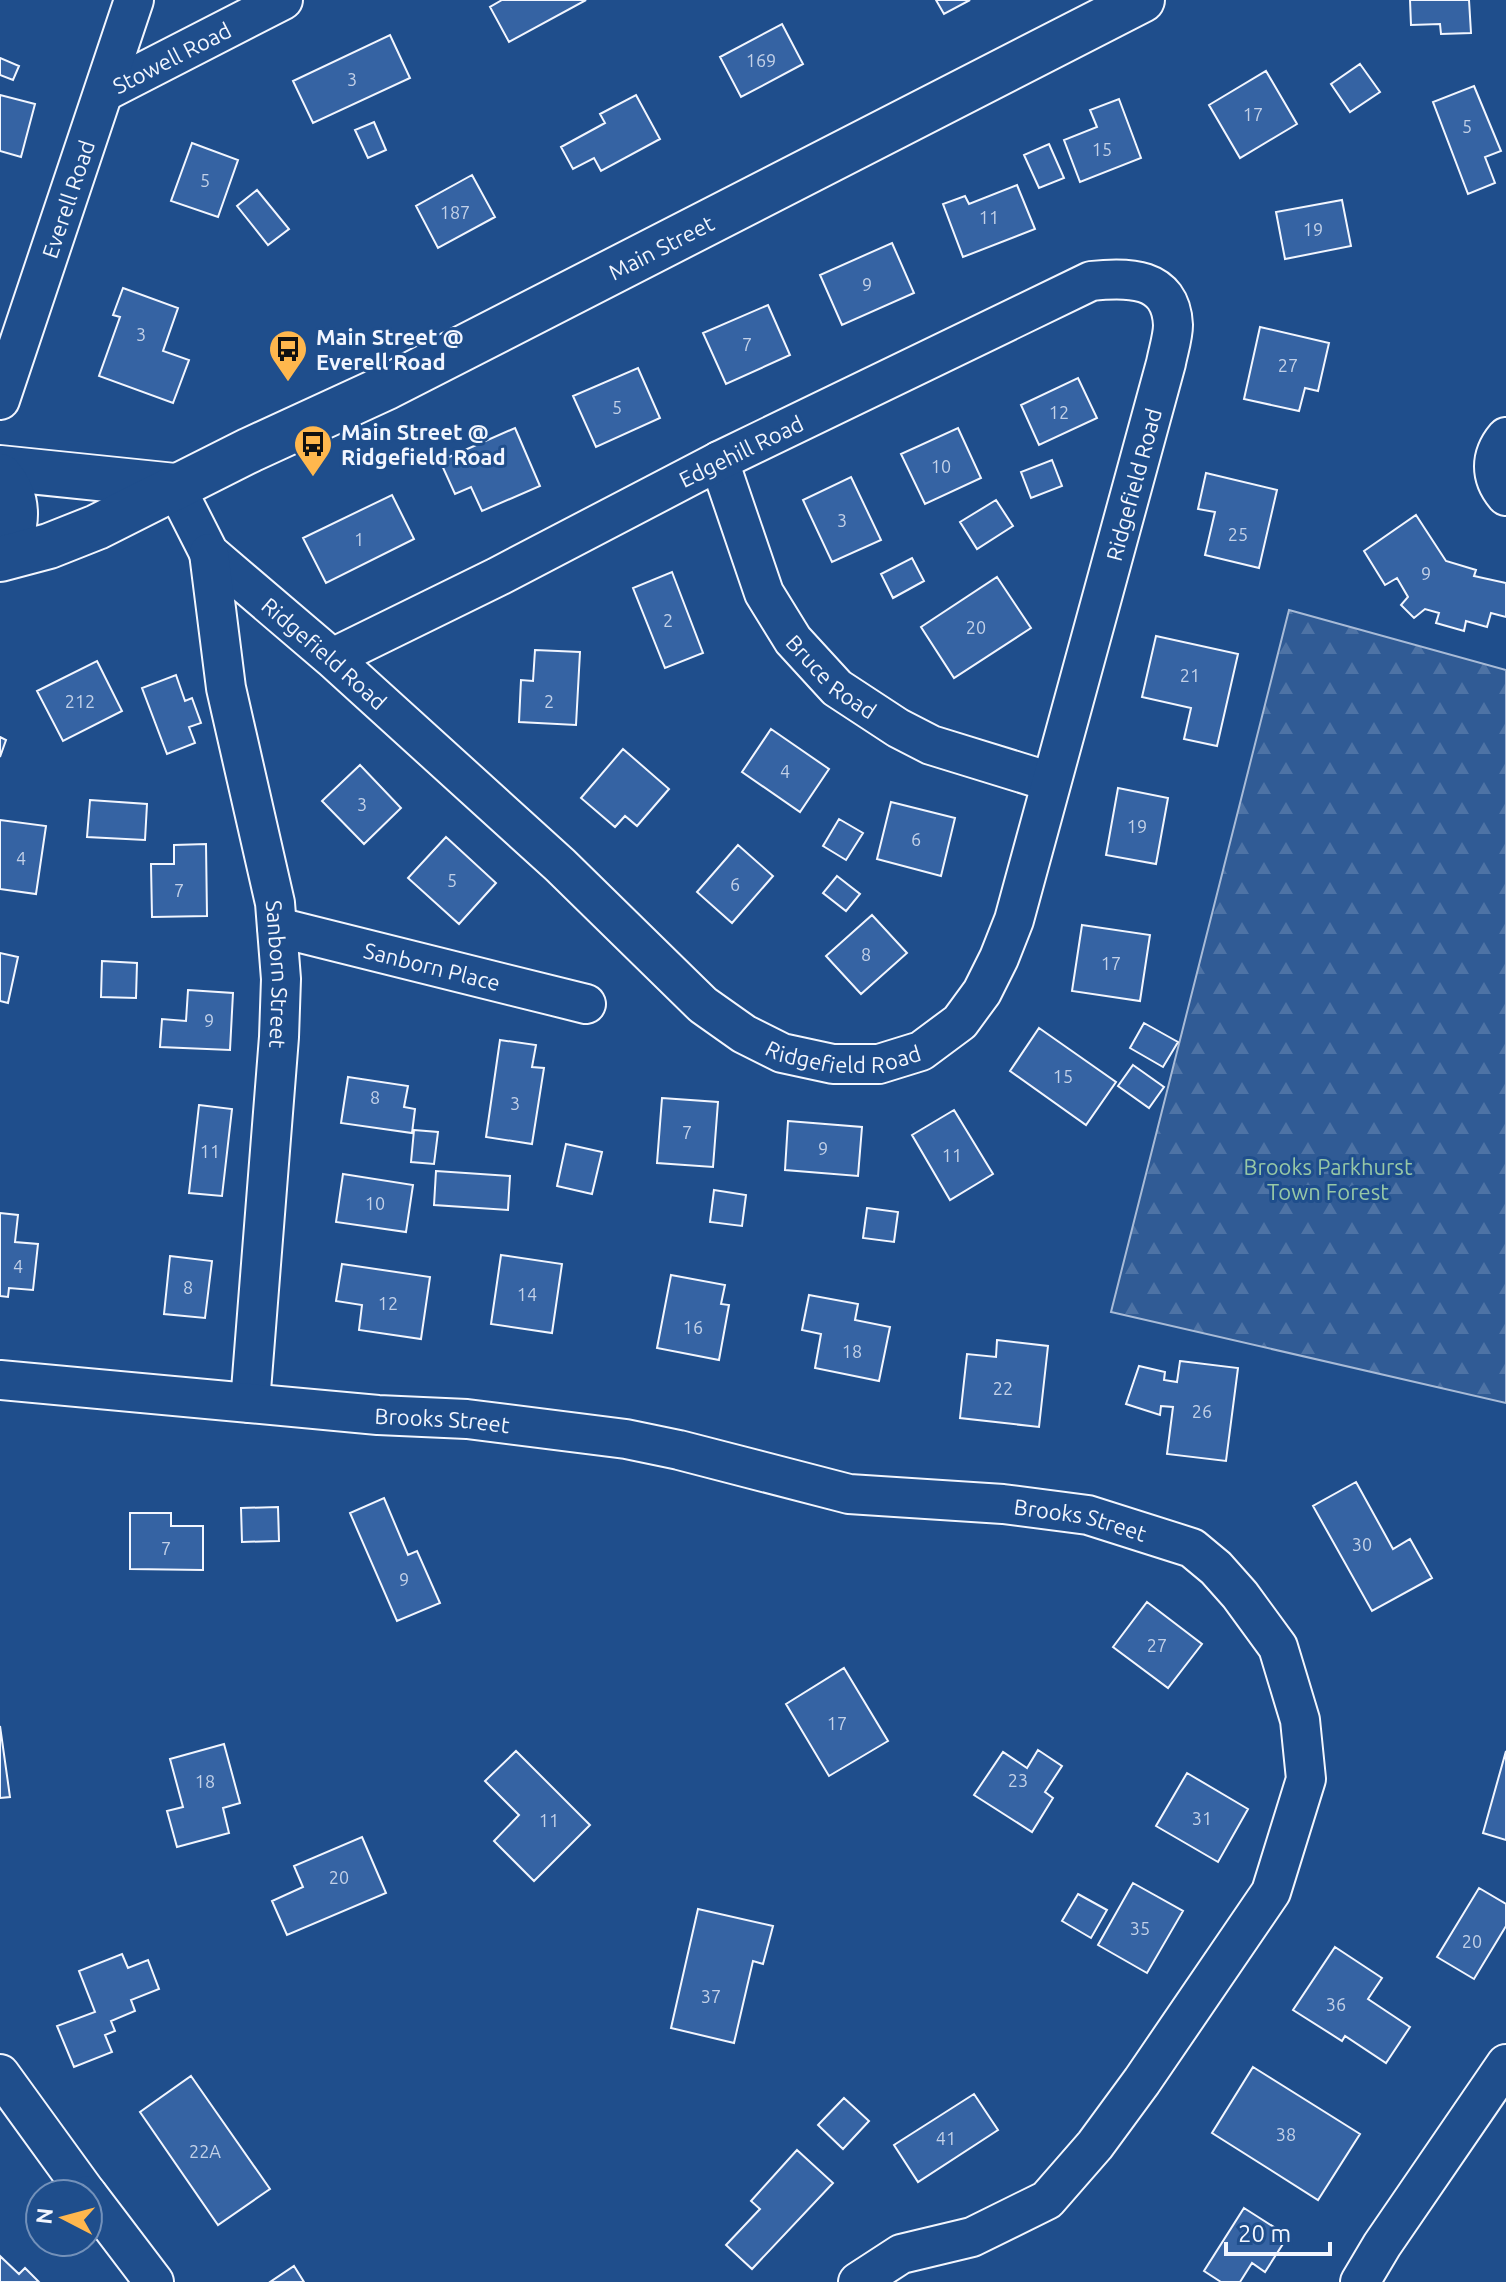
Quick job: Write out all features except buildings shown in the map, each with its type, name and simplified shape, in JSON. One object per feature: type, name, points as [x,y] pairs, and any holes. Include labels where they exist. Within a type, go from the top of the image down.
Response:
[{"type":"main road","name":"Main Street","points":[[0,559],[75,537],[175,486],[387,387],[1142,0]]},
{"type":"main road","points":[[0,468],[175,486]]},
{"type":"main road","points":[[0,476],[14,501],[15,521],[9,541],[0,552]]},
{"type":"street","name":"Everell Road","points":[[0,400],[134,0]]},
{"type":"street","name":"Stowell Road","points":[[104,92],[283,0]]},
{"type":"street","name":"Edgehill Road","points":[[332,658],[497,577],[719,461],[1091,281],[1124,278],[1142,281],[1157,289]]},
{"type":"street","name":"Ridgefield Road","points":[[175,486],[209,553],[332,658],[560,865],[703,1005],[744,1034],[782,1053],[818,1062],[863,1065],[897,1059],[921,1051],[960,1022],[982,992],[1014,920],[1166,363],[1173,326],[1167,304],[1157,289]]},
{"type":"street","points":[[1506,437],[1494,462],[1495,478],[1506,496]]},
{"type":"street","name":"Bruce Road","points":[[719,461],[764,593],[793,640],[837,688],[898,728],[931,745],[1051,782]]},
{"type":"street","name":"Sanborn Street","points":[[209,553],[226,688],[268,867],[281,979],[250,1403]]},
{"type":"street","name":"Sanborn Place","points":[[277,927],[586,1004]]},
{"type":"street","name":"Brooks Street","points":[[0,1380],[378,1415],[467,1419],[600,1435],[679,1450],[849,1494],[991,1503],[1088,1515],[1192,1548],[1216,1568],[1278,1647],[1300,1720],[1306,1779],[1271,1892],[1095,2145],[1047,2200],[972,2237],[901,2254],[858,2282]]},
{"type":"street","points":[[0,2074],[76,2178]]},
{"type":"street","points":[[1360,2282],[1382,2245],[1502,2077]]},
{"type":"street","points":[[104,2216],[154,2282]]},
{"type":"green space","name":"Brooks Parkhurst Town Forest","points":[[1289,610],[1506,670],[1506,1403],[1111,1312]]},
{"type":"place","name":"Main Street @ Everell Road","points":[[288,383]]},
{"type":"place","name":"Main Street @ Ridgefield Road","points":[[313,478]]}]
